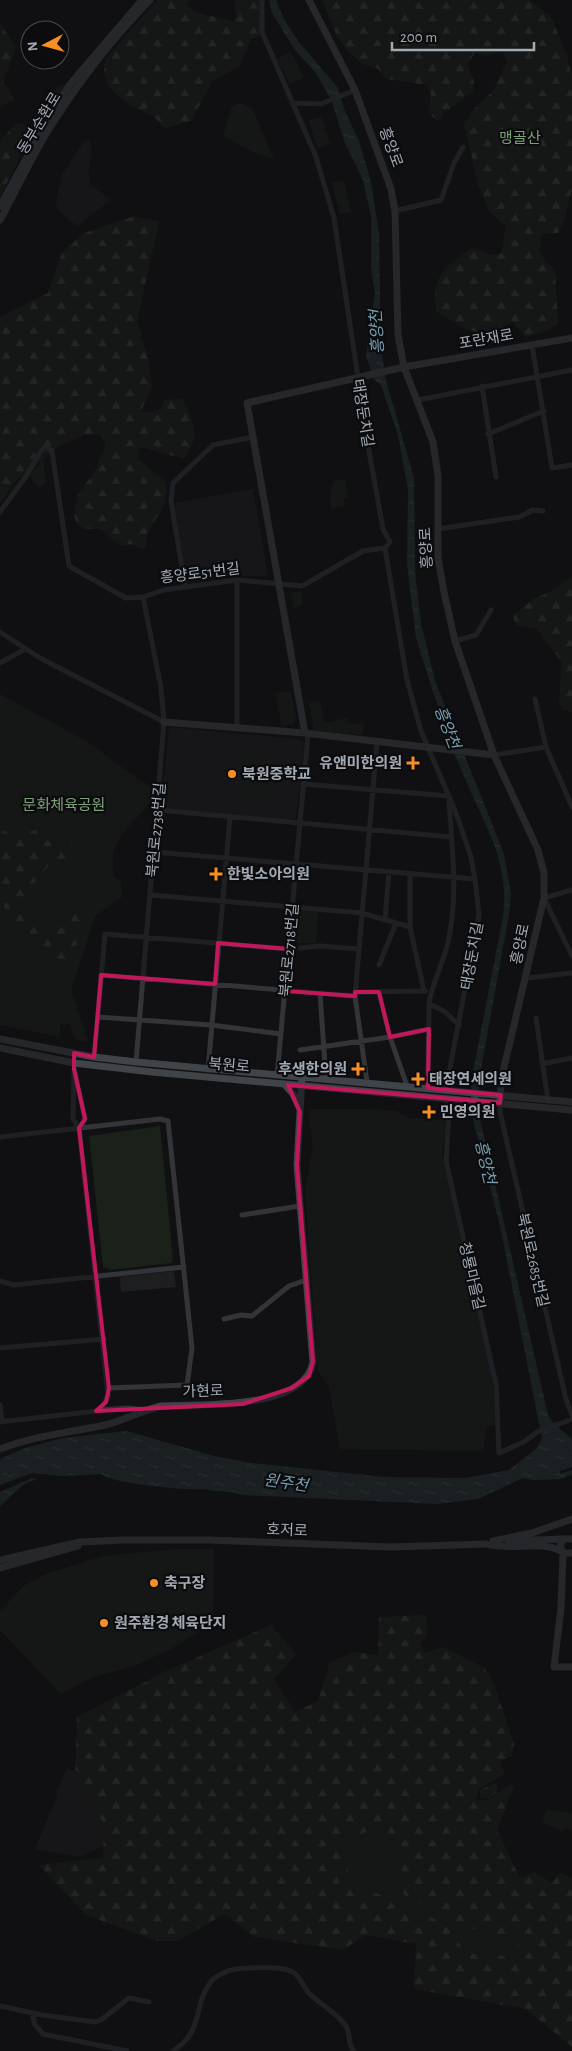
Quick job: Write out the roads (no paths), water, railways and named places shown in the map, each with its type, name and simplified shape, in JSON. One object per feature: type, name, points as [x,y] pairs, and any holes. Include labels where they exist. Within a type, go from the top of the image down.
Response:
[{"type":"street","name":"동부순환로","points":[[0,206],[53,110],[71,83],[142,0]]},
{"type":"street","name":"동부순환로","points":[[0,220],[50,128],[73,92],[106,47],[150,0]]},
{"type":"street","name":"태장둔치길","points":[[262,0],[262,32],[316,156],[334,218],[357,378],[383,529],[390,542],[385,548],[408,680],[421,731],[431,748],[449,796],[471,857],[475,879],[479,915],[446,1090]]},
{"type":"street","name":"흥양로","points":[[309,0],[382,160],[395,211],[398,335],[404,367],[433,442],[438,476],[438,558],[455,641],[490,755],[538,850],[544,873],[544,898],[498,1099]]},
{"type":"street","points":[[292,103],[321,104],[352,92]]},
{"type":"street","points":[[395,211],[442,200],[454,163],[463,147]]},
{"type":"street","name":"포란재로","points":[[404,367],[572,338]]},
{"type":"street","points":[[532,345],[552,468],[572,465]]},
{"type":"street","points":[[306,734],[246,405],[248,401],[404,367]]},
{"type":"street","points":[[418,400],[482,386],[572,370]]},
{"type":"street","points":[[482,386],[496,477]]},
{"type":"street","points":[[488,434],[544,410]]},
{"type":"street","points":[[185,586],[170,491],[174,483],[213,445],[253,437]]},
{"type":"street","name":"흥양로51번길","points":[[0,512],[27,475],[41,451],[46,447],[52,451],[69,566],[126,598],[143,597],[185,586],[237,580],[279,582],[302,586],[363,551],[385,548]]},
{"type":"street","points":[[438,529],[519,517],[533,510],[543,511]]},
{"type":"street","points":[[237,580],[237,728]]},
{"type":"street","name":"북원로2738번길","points":[[136,1062],[164,722],[161,688],[143,597]]},
{"type":"street","points":[[455,641],[476,635],[491,610]]},
{"type":"street","points":[[0,632],[25,649],[133,708],[164,722],[306,734],[490,755],[546,747]]},
{"type":"street","points":[[0,664],[25,649]]},
{"type":"street","points":[[535,699],[546,747],[572,807]]},
{"type":"street","name":"북원로2718번길","points":[[277,1076],[286,991],[306,734]]},
{"type":"street","points":[[367,1082],[355,994],[377,742]]},
{"type":"street","points":[[303,784],[372,788],[449,796],[454,878],[453,913],[447,947],[431,991],[429,1004],[428,1088]]},
{"type":"street","points":[[158,810],[451,837]]},
{"type":"street","points":[[208,1073],[230,817]]},
{"type":"street","points":[[154,852],[475,879]]},
{"type":"street","points":[[385,920],[389,872]]},
{"type":"street","points":[[410,874],[410,927],[424,991]]},
{"type":"street","points":[[572,890],[544,898],[572,956]]},
{"type":"street","points":[[151,894],[362,914],[410,927]]},
{"type":"street","points":[[378,965],[383,958],[396,923]]},
{"type":"street","points":[[94,1057],[105,934],[288,949],[320,946],[358,948]]},
{"type":"street","points":[[527,978],[572,972]]},
{"type":"street","points":[[101,975],[320,993],[355,994],[431,991]]},
{"type":"street","points":[[379,992],[390,1037],[407,1086]]},
{"type":"street","points":[[320,993],[326,1079]]},
{"type":"street","points":[[429,1004],[444,1011],[459,1025]]},
{"type":"street","points":[[98,1017],[211,1025],[281,1034]]},
{"type":"street","points":[[536,1018],[548,1101]]},
{"type":"street","points":[[300,1050],[361,1042],[429,1029]]},
{"type":"street","name":"북원로","points":[[0,1039],[94,1057],[284,1084],[457,1100],[498,1099]]},
{"type":"street","name":"북원로","points":[[0,1048],[74,1066],[367,1082],[457,1091],[498,1099]]},
{"type":"street","points":[[74,1053],[73,1119],[79,1128],[109,1388],[106,1402],[96,1411]]},
{"type":"street","points":[[542,1064],[572,1058]]},
{"type":"street","points":[[74,1066],[85,1119],[79,1128]]},
{"type":"street","name":"가현로","points":[[0,1449],[53,1433],[121,1421],[160,1406],[242,1404],[303,1383],[309,1376],[313,1362],[297,1166],[302,1077]]},
{"type":"street","points":[[284,1084],[293,1094],[300,1112]]},
{"type":"street","name":"청룡마을길","points":[[446,1099],[449,1114],[446,1162],[496,1384],[499,1453],[524,1442],[537,1432],[572,1417]]},
{"type":"street","points":[[498,1099],[572,1104]]},
{"type":"street","points":[[498,1099],[572,1104]]},
{"type":"street","name":"북원로2685번길","points":[[498,1099],[529,1245],[572,1417]]},
{"type":"street","points":[[0,1137],[160,1118],[168,1121],[192,1348],[187,1384],[109,1388]]},
{"type":"street","points":[[242,1215],[300,1206]]},
{"type":"street","points":[[0,1281],[14,1285],[184,1266]]},
{"type":"street","points":[[224,1319],[252,1316],[290,1286],[306,1280]]},
{"type":"street","points":[[0,1348],[104,1339]]},
{"type":"street","points":[[0,1405],[1,1421],[129,1408],[146,1410]]},
{"type":"street","points":[[490,1542],[532,1533],[572,1519]]},
{"type":"street","points":[[572,1530],[567,1539],[560,1544],[566,1553],[554,1667],[572,1667]]},
{"type":"street","points":[[490,1542],[567,1539]]},
{"type":"street","name":"호저로","points":[[0,1560],[87,1542],[209,1540],[390,1547],[490,1542]]},
{"type":"street","points":[[490,1542],[495,1546],[544,1546],[566,1553]]},
{"type":"street","name":"호저로","points":[[0,1568],[47,1551]]},
{"type":"street","points":[[173,2051],[192,2036],[209,1983],[216,1976],[243,1968],[288,1970],[298,1976],[309,1993],[339,2017],[347,2028],[350,2047],[354,2051]]},
{"type":"street","points":[[0,2006],[32,2013],[95,2022],[106,2017],[129,1998],[149,2002]]},
{"type":"street","points":[[32,2013],[35,2025],[43,2034],[127,2051]]},
{"type":"water","points":[[269,0],[276,0],[284,19],[298,41],[338,88],[344,109],[359,141],[371,182],[379,234],[381,350],[387,384],[414,478],[415,571],[421,624],[435,681],[504,854],[511,895],[479,1080],[478,1110],[548,1415],[554,1424],[572,1439],[572,1467],[560,1471],[560,1474],[572,1470],[572,1474],[561,1479],[534,1480],[523,1478],[478,1499],[437,1504],[243,1495],[206,1489],[169,1488],[135,1484],[109,1478],[101,1474],[63,1476],[32,1473],[0,1485],[0,1459],[25,1448],[63,1438],[127,1431],[214,1456],[251,1463],[384,1477],[465,1478],[509,1470],[536,1449],[542,1439],[501,1230],[471,1111],[471,1083],[503,916],[503,881],[491,836],[449,744],[448,730],[435,698],[416,638],[407,564],[408,490],[398,435],[381,385],[374,380],[366,356],[375,294],[371,267],[371,217],[363,180],[345,143],[332,102],[316,73],[295,50],[272,13]]},
{"type":"water","points":[[32,1478],[37,1479],[24,1484],[0,1506],[0,1492]]},
{"type":"place","name":"유앤미한의원","points":[[413,763]]},
{"type":"place","name":"북원중학교","points":[[232,774]]},
{"type":"place","name":"한빛소아의원","points":[[216,874]]},
{"type":"place","name":"후생한의원","points":[[358,1069]]},
{"type":"place","name":"태장연세의원","points":[[418,1079]]},
{"type":"place","name":"민영의원","points":[[429,1112]]},
{"type":"place","name":"축구장","points":[[154,1583]]},
{"type":"place","name":"원주환경 체육단지","points":[[104,1623]]},
{"type":"park label","name":"맹골산","points":[[520,138]]},
{"type":"park label","name":"문화체육공원","points":[[64,805]]},
{"type":"water label","name":"흥양천","points":[[376,332]]},
{"type":"water label","name":"흥양천","points":[[448,727]]},
{"type":"water label","name":"흥양천","points":[[486,1162]]},
{"type":"water label","name":"원주천","points":[[286,1482]]}]
